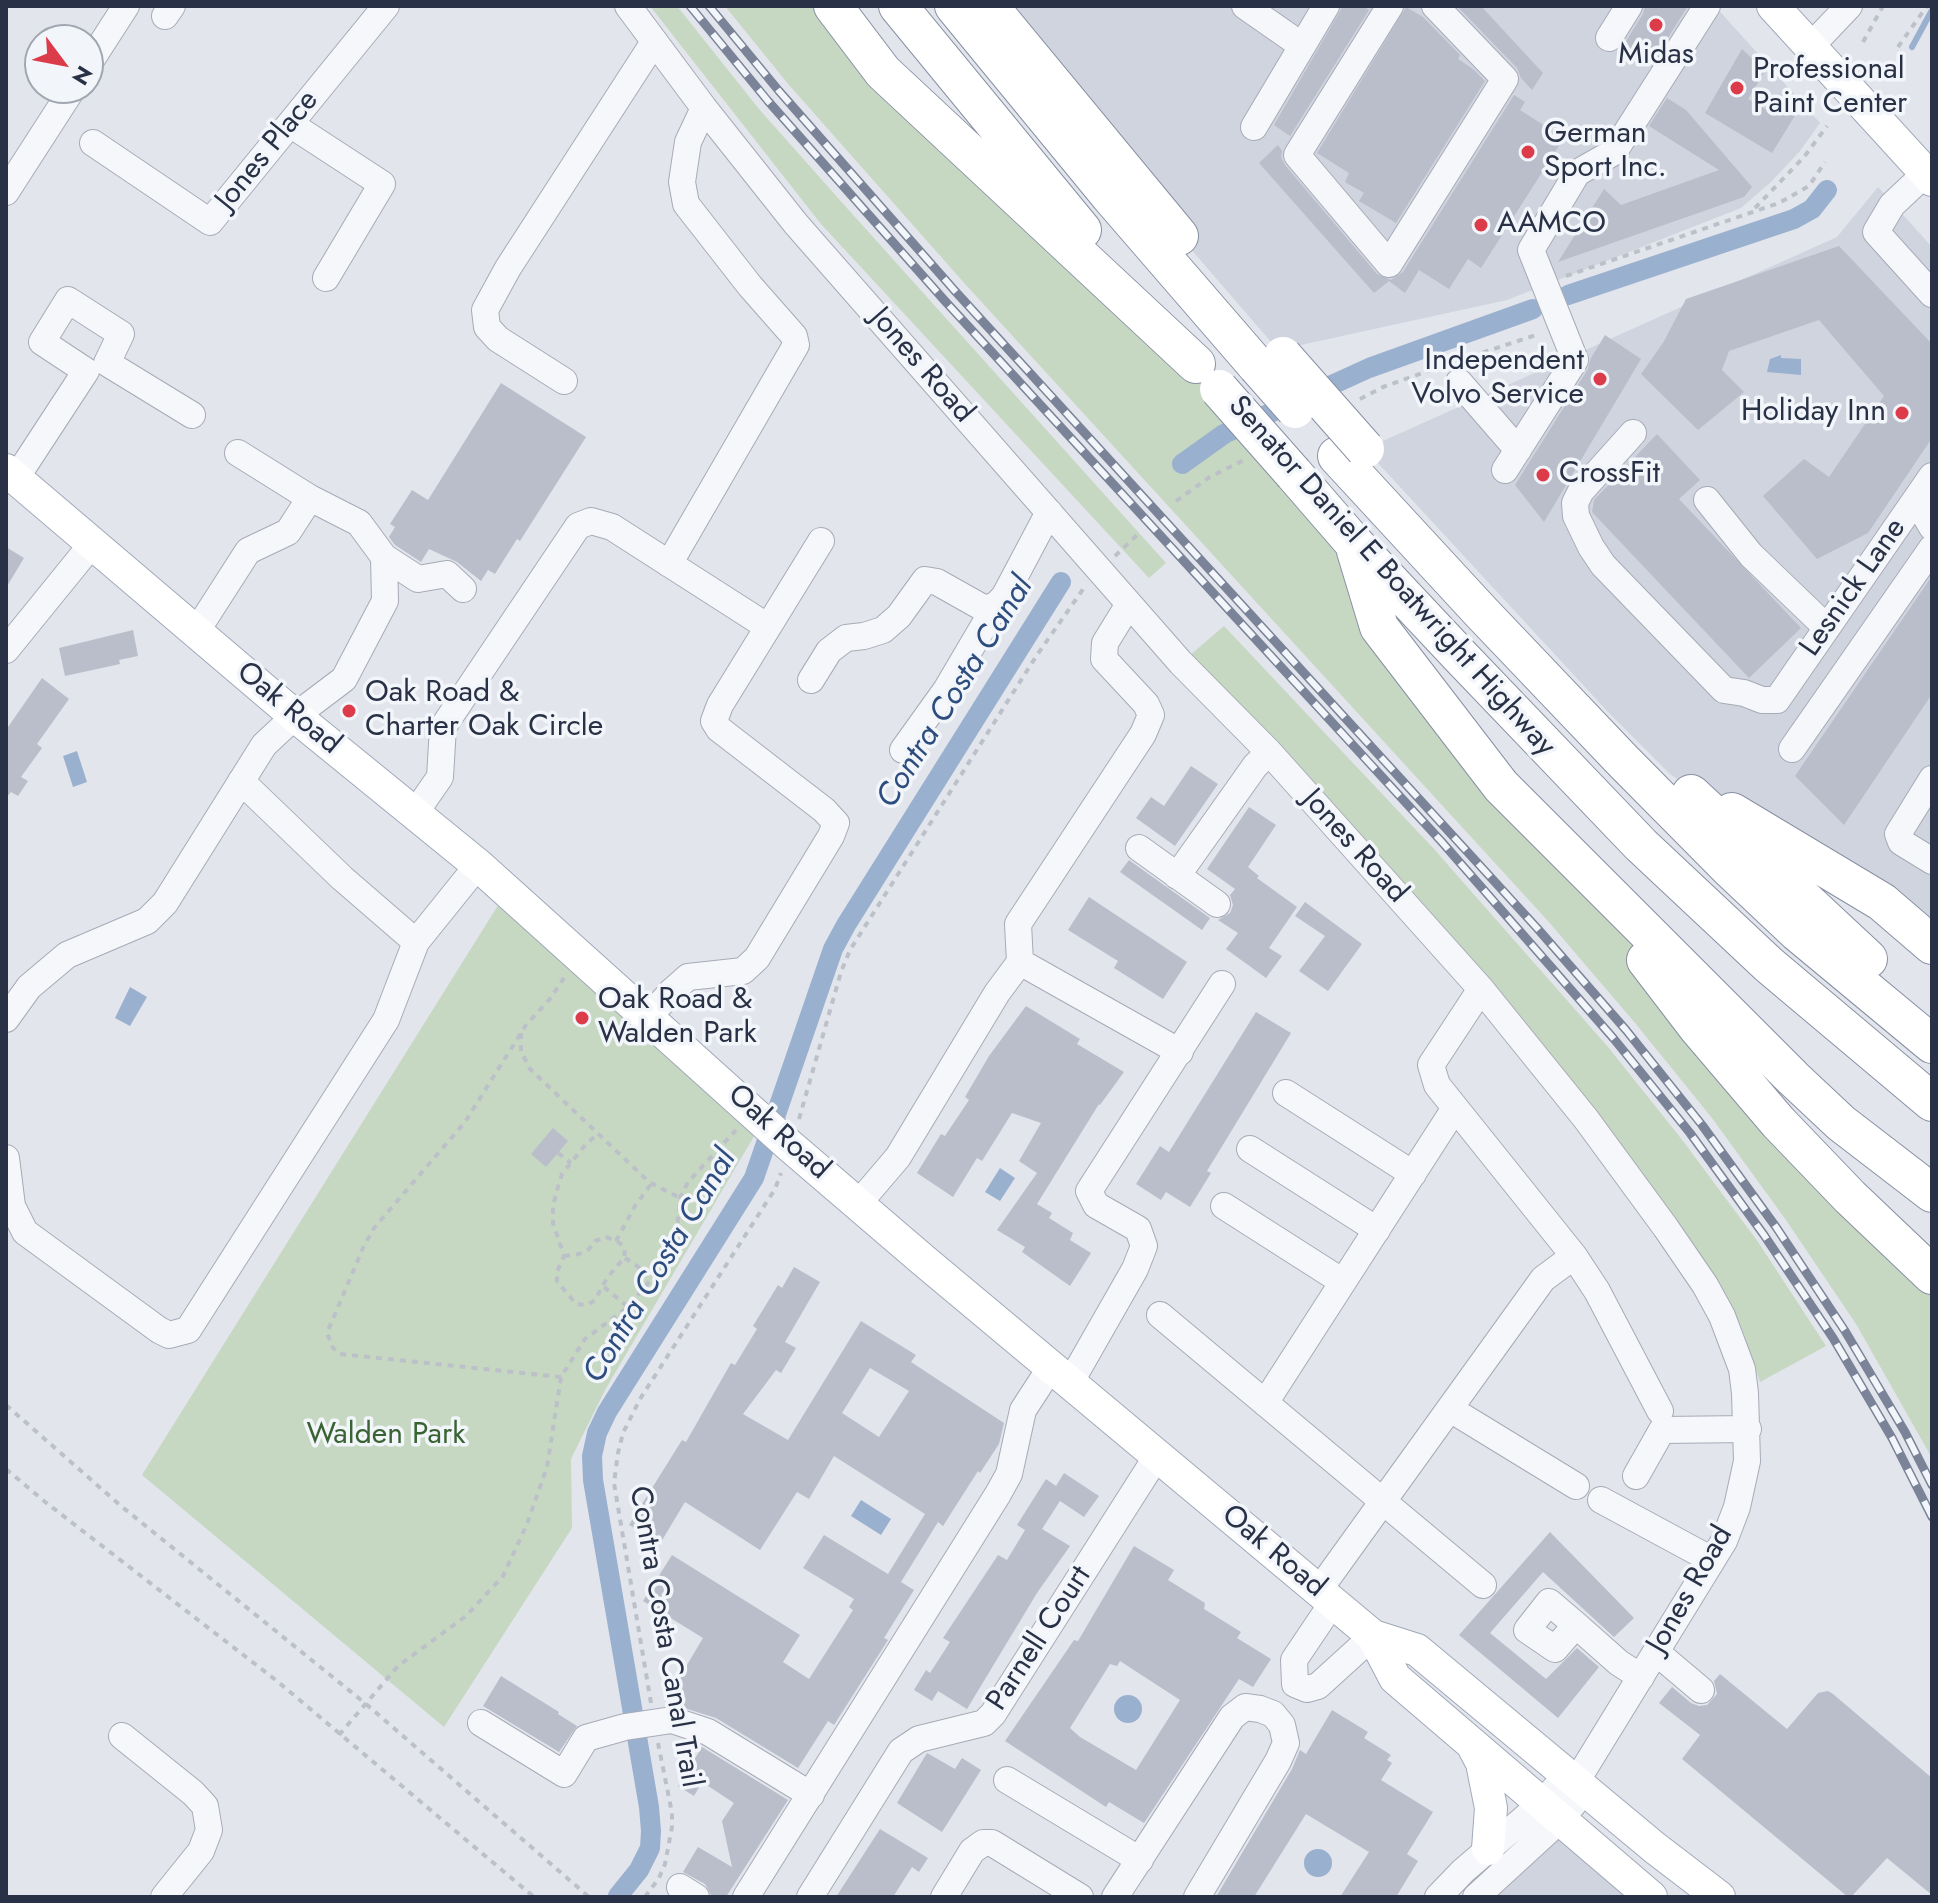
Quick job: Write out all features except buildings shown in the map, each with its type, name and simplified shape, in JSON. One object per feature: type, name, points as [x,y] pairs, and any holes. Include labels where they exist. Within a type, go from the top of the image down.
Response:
[{"type":"highway","points":[[833,6],[883,72],[1204,372]]},
{"type":"highway","name":"Senator Daniel E Boatwright Highway","points":[[898,6],[1034,173],[1352,541],[1641,845],[1769,965],[1932,1102]]},
{"type":"highway","points":[[954,6],[1110,196],[1270,361],[1351,452],[1481,612],[1729,868],[1797,932],[1932,1044]]},
{"type":"highway","points":[[989,6],[1270,361]]},
{"type":"highway","points":[[1351,452],[1671,775],[1836,931],[1932,1011]]},
{"type":"highway","points":[[1352,541],[1379,627],[1501,786],[1812,1096],[1841,1123],[1932,1193]]},
{"type":"highway","points":[[1671,775],[1882,902],[1932,945]]},
{"type":"highway","points":[[1560,846],[1698,1028],[1778,1122],[1850,1197],[1932,1275]]},
{"type":"main road","points":[[1773,6],[1929,176]]},
{"type":"main road","name":"Oak Road","points":[[11,474],[295,716],[478,865],[858,1204],[1373,1636],[1395,1678],[1651,1897]]},
{"type":"main road","name":"Oak Road","points":[[1373,1636],[1417,1650],[1655,1848],[1719,1897]]},
{"type":"main road","points":[[1471,1743],[1482,1763],[1488,1789],[1491,1808],[1488,1849]]},
{"type":"street","points":[[104,40],[126,6]]},
{"type":"street","name":"Jones Place","points":[[93,143],[210,222],[386,6]]},
{"type":"street","name":"Jones Road","points":[[628,6],[796,224],[1181,663],[1269,752],[1481,989],[1586,1119],[1705,1285],[1729,1332],[1742,1369],[1748,1429],[1747,1461],[1737,1507],[1724,1541],[1576,1782],[1476,1897]]},
{"type":"street","points":[[1245,6],[1301,45]]},
{"type":"street","points":[[1254,127],[1326,6]]},
{"type":"street","points":[[1390,6],[1297,155],[1389,264],[1505,79],[1435,6]]},
{"type":"street","points":[[1609,38],[1629,6]]},
{"type":"street","points":[[1459,382],[1512,460],[1575,360],[1531,250],[1577,173],[1614,152],[1707,6]]},
{"type":"street","points":[[1810,47],[1849,6]]},
{"type":"street","points":[[564,381],[498,339],[487,327],[485,310],[508,268],[654,42]]},
{"type":"street","points":[[6,192],[63,104]]},
{"type":"street","points":[[669,564],[796,345],[794,336],[686,204],[682,182],[688,142],[704,108]]},
{"type":"street","points":[[290,124],[382,184],[326,278]]},
{"type":"street","points":[[1929,176],[1892,205],[1876,232],[1932,294]]},
{"type":"street","points":[[11,474],[96,367],[192,415]]},
{"type":"street","name":"Lesnick Lane","points":[[1633,433],[1581,491],[1575,503],[1576,516],[1603,565],[1724,690],[1762,700],[1777,700],[1932,476]]},
{"type":"street","points":[[238,453],[310,498],[359,523],[384,557],[418,579],[447,574],[463,589]]},
{"type":"street","points":[[196,632],[248,551],[288,532],[310,498]]},
{"type":"street","points":[[1707,500],[1751,555],[1827,628]]},
{"type":"street","points":[[1916,500],[1932,527]]},
{"type":"street","points":[[903,750],[946,690],[996,605],[1004,597],[1049,512]]},
{"type":"street","points":[[415,813],[440,777],[443,727],[578,526],[591,521],[612,527],[768,627]]},
{"type":"street","points":[[648,1018],[688,977],[743,971],[757,958],[836,823],[824,810],[719,729],[714,721],[720,705],[821,541]]},
{"type":"street","points":[[6,650],[92,544]]},
{"type":"street","points":[[1792,749],[1932,548]]},
{"type":"street","points":[[6,1019],[29,987],[67,955],[147,921],[165,903],[264,745],[295,716],[344,679],[385,601],[384,557]]},
{"type":"street","points":[[811,680],[829,651],[846,638],[883,630],[899,616],[925,580],[937,582],[985,609],[996,605]]},
{"type":"street","points":[[858,1204],[898,1157],[997,993],[1020,962],[1018,924],[1143,734],[1151,715],[1146,704],[1104,659],[1105,643],[1129,604]]},
{"type":"street","points":[[1177,876],[1255,766],[1269,752]]},
{"type":"street","points":[[1932,779],[1898,834],[1901,842],[1932,861]]},
{"type":"street","points":[[241,781],[342,878],[416,942]]},
{"type":"street","points":[[1139,848],[1217,904]]},
{"type":"street","points":[[6,1158],[12,1206],[25,1232],[159,1330],[169,1335],[188,1330],[386,1020],[416,942],[478,865]]},
{"type":"street","points":[[1020,962],[1180,1052]]},
{"type":"street","points":[[746,1897],[998,1494],[1009,1474],[1023,1410],[1061,1375],[1135,1269],[1144,1246],[1138,1229],[1096,1205],[1089,1191],[1222,984]]},
{"type":"street","points":[[1481,989],[1431,1065],[1437,1085],[1574,1256],[1597,1291],[1660,1411]]},
{"type":"street","points":[[1286,1093],[1413,1174]]},
{"type":"street","points":[[1265,1403],[1455,1108]]},
{"type":"street","points":[[1250,1149],[1377,1230]]},
{"type":"street","points":[[1224,1206],[1343,1282]]},
{"type":"street","points":[[1273,1714],[1295,1684],[1294,1660],[1326,1596],[1384,1502],[1543,1279],[1574,1256]]},
{"type":"street","points":[[1160,1315],[1483,1585]]},
{"type":"street","points":[[1450,1409],[1576,1486]]},
{"type":"street","points":[[1636,1476],[1662,1430],[1748,1429]]},
{"type":"street","name":"Parnell Court","points":[[810,1897],[901,1751],[919,1739],[984,1723],[993,1714],[1157,1456]]},
{"type":"street","points":[[1601,1500],[1712,1560]]},
{"type":"street","points":[[1576,1625],[1619,1663],[1641,1677]]},
{"type":"street","points":[[1295,1684],[1307,1689],[1318,1686],[1373,1636]]},
{"type":"street","points":[[1656,1652],[1701,1690]]},
{"type":"street","points":[[1115,1897],[1232,1717],[1245,1707],[1273,1714],[1282,1725],[1286,1743],[1197,1897]]},
{"type":"street","points":[[481,1723],[564,1774],[586,1738],[672,1720],[693,1725],[811,1795]]},
{"type":"street","points":[[122,1736],[205,1806],[209,1830],[201,1851],[164,1897]]},
{"type":"street","points":[[1007,1780],[1140,1860]]},
{"type":"street","name":"Jones Road","points":[[1438,1897],[1488,1849],[1550,1812]]},
{"type":"street","points":[[944,1897],[972,1851],[983,1843],[992,1843],[1080,1897]]},
{"type":"path","points":[[1863,42],[1883,6]]},
{"type":"path","points":[[1898,47],[1927,6]]},
{"type":"path","points":[[1754,210],[1804,157],[1827,126]]},
{"type":"path","points":[[1564,277],[1779,203],[1803,191],[1816,178],[1825,162]]},
{"type":"path","points":[[1112,559],[1137,535]]},
{"type":"path","points":[[802,1109],[850,950],[1037,655],[1091,580]]},
{"type":"path","points":[[561,1377],[340,1354],[333,1348],[327,1333],[374,1228],[465,1122],[521,1033],[580,956]]},
{"type":"path","points":[[521,1033],[521,1051],[530,1069],[651,1184],[680,1198]]},
{"type":"path","points":[[339,1735],[398,1666],[466,1616],[503,1576],[527,1524],[547,1467],[561,1377],[585,1339],[628,1307],[653,1277],[677,1229],[680,1198],[688,1182],[767,1125]]},
{"type":"path","points":[[564,1256],[579,1254],[589,1249],[595,1241],[606,1237],[625,1250],[624,1258],[607,1278],[595,1300],[587,1305],[576,1304],[557,1281],[557,1272],[564,1256],[553,1223],[553,1206],[562,1174],[598,1134]]},
{"type":"path","points":[[558,1153],[571,1163]]},
{"type":"path","name":"Contra Costa Canal Trail","points":[[645,1897],[665,1864],[672,1813],[642,1724],[614,1483],[618,1453],[623,1433],[640,1399],[777,1183]]},
{"type":"path","points":[[616,1241],[651,1184]]},
{"type":"path","points":[[624,1258],[653,1277]]},
{"type":"path","points":[[604,1287],[628,1307]]},
{"type":"path","points":[[6,1405],[121,1506],[366,1704],[589,1897]]},
{"type":"path","points":[[6,1469],[277,1681],[534,1897]]},
{"type":"shaded area","points":[[989,6],[1715,6],[1820,123],[1800,151],[1741,208],[1507,300],[1278,350],[1107,152]]},
{"type":"shaded area","points":[[1878,187],[1932,247],[1932,945],[1882,902],[1671,775],[1609,713],[1365,449],[1837,237]]},
{"type":"shaded area","points":[[1560,1820],[1651,1897],[1476,1897]]},
{"type":"green space","points":[[650,6],[677,6],[759,109],[1166,563],[1149,578],[821,224]]},
{"type":"green space","points":[[725,6],[833,6],[1196,364],[1294,474],[1379,627],[1932,1275],[1932,1458],[1856,1324],[1786,1220],[1712,1118],[1636,1024],[1548,921],[966,285],[789,85]]},
{"type":"green space","points":[[1224,626],[1434,849],[1608,1047],[1758,1242],[1826,1346],[1760,1382],[1741,1326],[1705,1285],[1586,1119],[1181,663]]},
{"type":"green space","name":"Walden Park","points":[[507,891],[763,1121],[605,1390],[571,1459],[572,1528],[444,1727],[142,1475]]},
{"type":"water","points":[[1781,355],[1781,358],[1801,359],[1801,375],[1767,372],[1770,359]]},
{"type":"water","points":[[77,751],[87,782],[73,787],[63,756]]},
{"type":"water","points":[[130,987],[147,997],[130,1026],[115,1018]]},
{"type":"water","points":[[1000,1168],[1015,1178],[1000,1201],[985,1192]]},
{"type":"water","points":[[861,1500],[891,1519],[881,1535],[851,1516]]},
{"type":"water","points":[[1128,1695],[1138,1699],[1142,1709],[1138,1719],[1128,1723],[1118,1719],[1114,1709],[1118,1699]]},
{"type":"water","points":[[1318,1849],[1328,1853],[1332,1863],[1328,1873],[1318,1877],[1308,1873],[1304,1863],[1308,1853]]},
{"type":"waterway","points":[[1912,47],[1932,10]]},
{"type":"waterway","name":"Contra Costa Canal","points":[[1568,295],[1794,219],[1812,209],[1827,190]]},
{"type":"waterway","name":"Contra Costa Canal","points":[[1182,464],[1224,434],[1369,368],[1533,309]]},
{"type":"waterway","name":"Contra Costa Canal","points":[[618,1896],[639,1870],[650,1848],[651,1831],[593,1480],[592,1456],[597,1433],[607,1412],[754,1178],[833,949],[846,925],[1061,582]]},
{"type":"railway","points":[[690,6],[768,101],[945,301],[1441,841],[1614,1039],[1690,1133],[1833,1338],[1892,1438],[1932,1517]]},
{"type":"railway","points":[[709,6],[779,91],[955,291],[1537,928],[1626,1030],[1702,1125],[1776,1227],[1845,1331],[1905,1432],[1932,1485]]},
{"type":"place","name":"Midas","points":[[1656,25]]},
{"type":"place","name":"Professional Paint Center","points":[[1737,88]]},
{"type":"place","name":"German Sport Inc.","points":[[1528,152]]},
{"type":"place","name":"AAMCO","points":[[1481,225]]},
{"type":"place","name":"Independent Volvo Service","points":[[1600,379]]},
{"type":"place","name":"Holiday Inn","points":[[1902,413]]},
{"type":"place","name":"CrossFit","points":[[1543,475]]},
{"type":"place","name":"Oak Road & Charter Oak Circle","points":[[349,711]]},
{"type":"place","name":"Oak Road & Walden Park","points":[[582,1018]]}]
